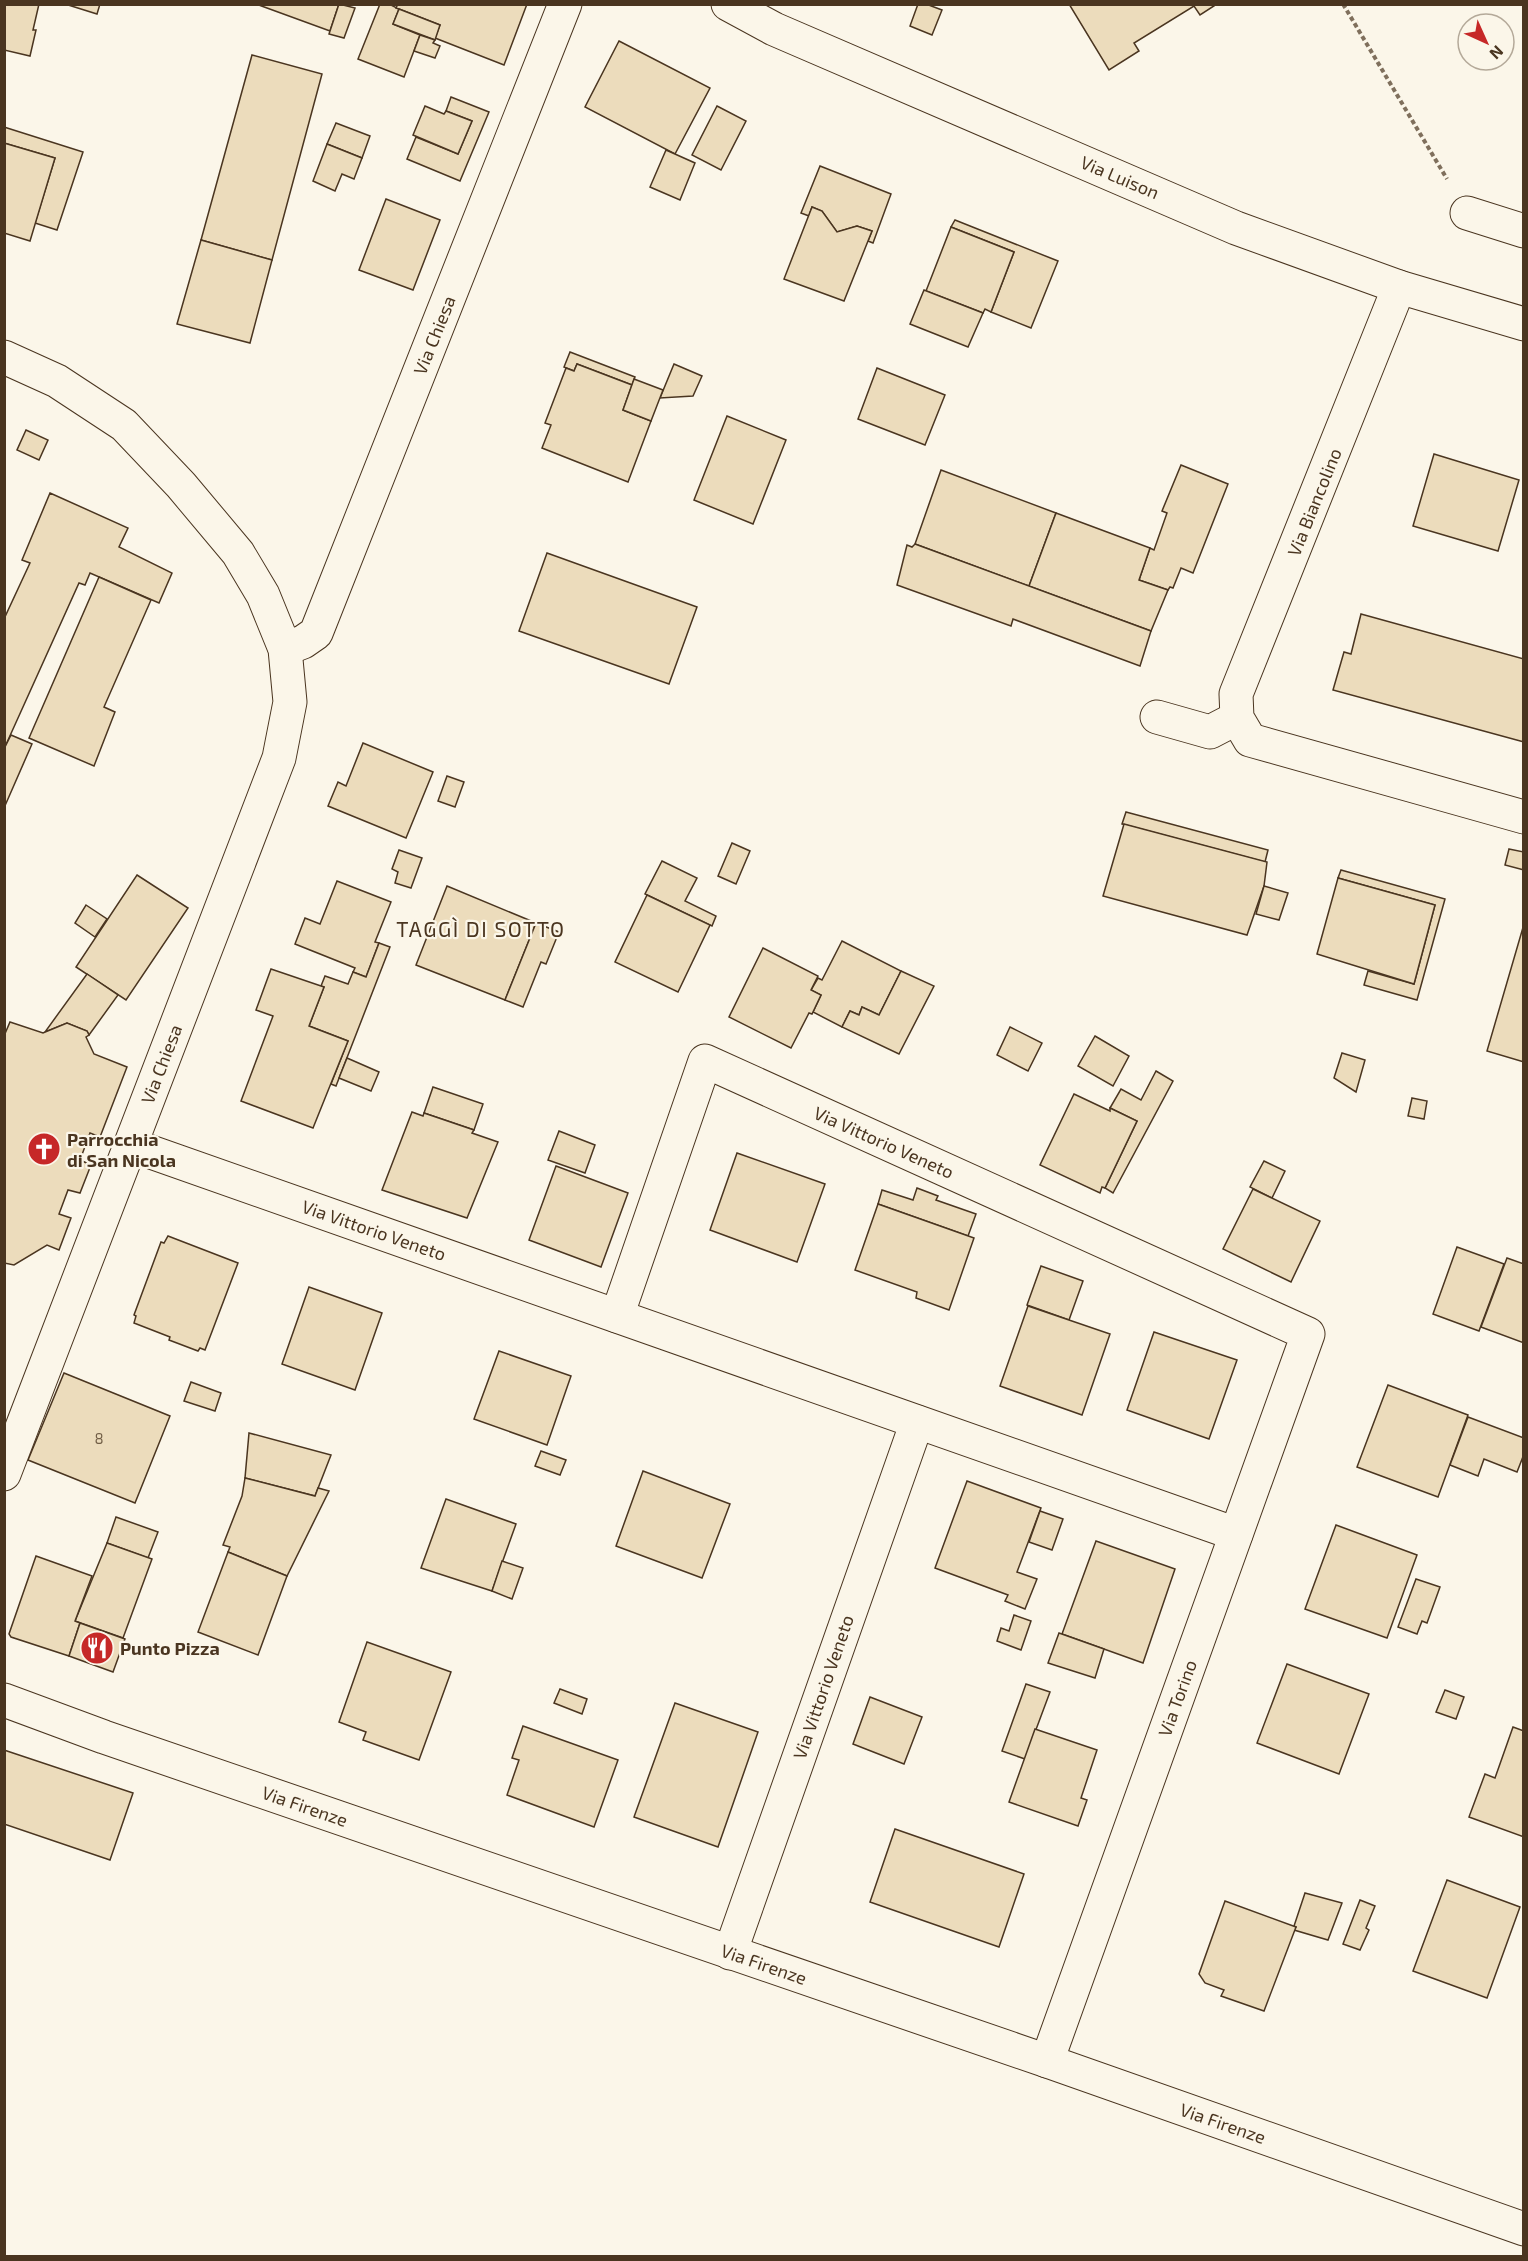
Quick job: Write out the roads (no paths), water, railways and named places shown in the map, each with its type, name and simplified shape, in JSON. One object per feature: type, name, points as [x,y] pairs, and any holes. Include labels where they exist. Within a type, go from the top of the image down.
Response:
[{"type":"street","name":"Via Chiesa","points":[[285,649],[303,642],[316,633],[565,4]]},
{"type":"street","name":"Via Luison","points":[[728,4],[774,29],[1236,228],[1399,287],[1524,324]]},
{"type":"street","points":[[1467,213],[1524,231]]},
{"type":"street","name":"Via Biancolino","points":[[1237,718],[1236,694],[1399,287]]},
{"type":"street","name":"Via Chiesa","points":[[4,357],[57,381],[124,426],[165,468],[238,553],[263,595],[285,649],[290,702],[279,758],[4,1474]]},
{"type":"street","points":[[1156,717],[1210,732],[1237,718],[1250,740],[1524,817]]},
{"type":"street","name":"Via Vittorio Veneto","points":[[617,1316],[705,1061],[1308,1334]]},
{"type":"street","name":"Via Vittorio Veneto","points":[[131,1144],[1236,1534]]},
{"type":"street","name":"Via Torino","points":[[1047,2061],[1308,1334]]},
{"type":"street","name":"Via Vittorio Veneto","points":[[730,1953],[916,1422]]},
{"type":"street","name":"Via Firenze","points":[[4,1700],[115,1741],[1047,2061],[1524,2229]]},
{"type":"place","name":"Parrocchia di San Nicola","points":[[44,1149]]},
{"type":"place","name":"Punto Pizza","points":[[97,1648]]},
{"type":"district","name":"TAGGÌ DI SOTTO","points":[[481,928]]}]
